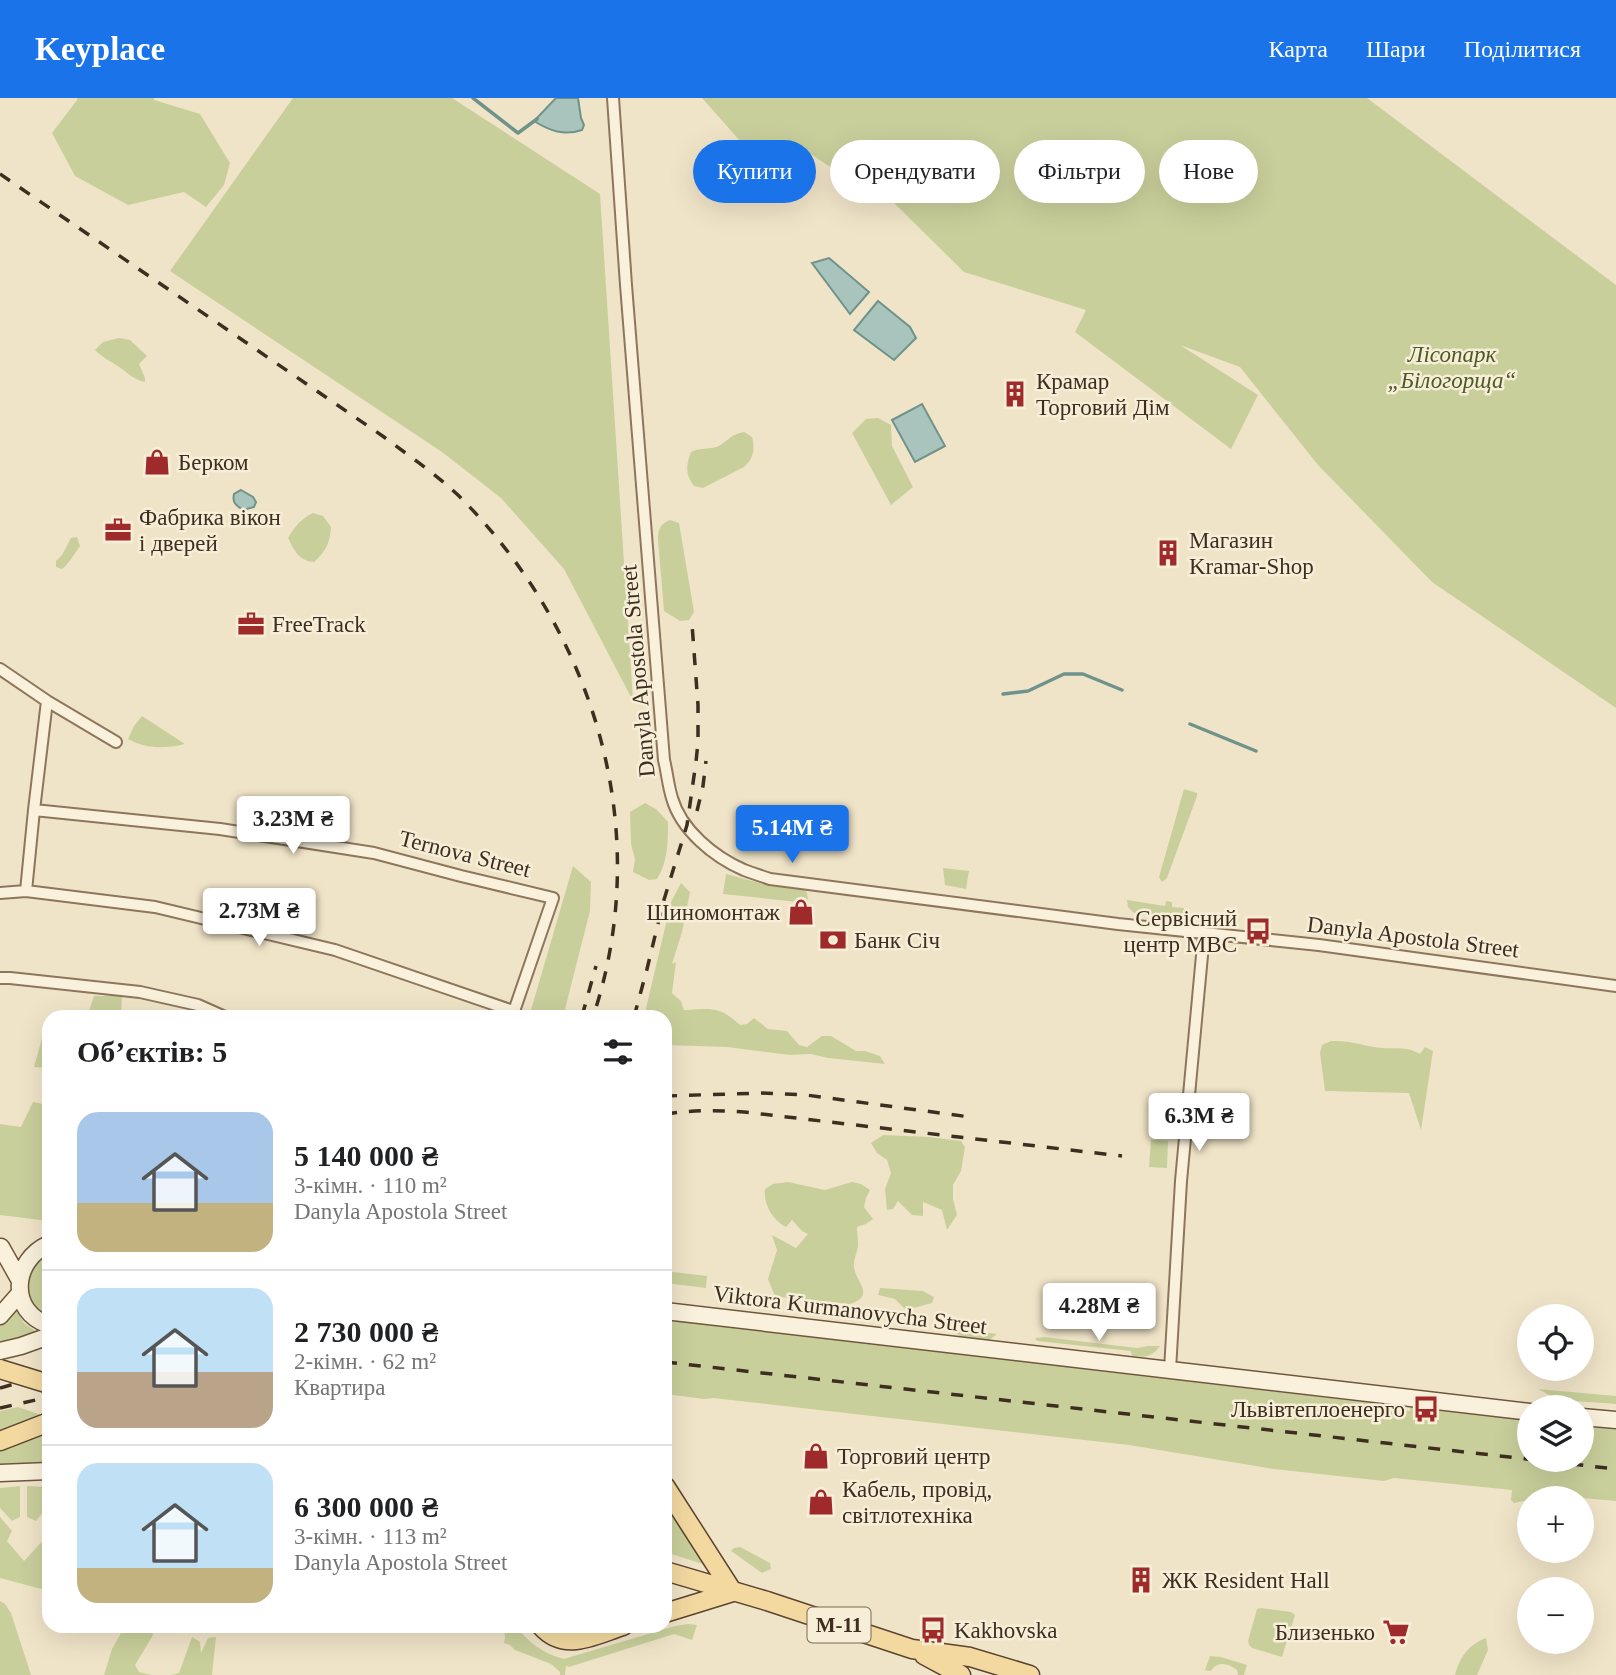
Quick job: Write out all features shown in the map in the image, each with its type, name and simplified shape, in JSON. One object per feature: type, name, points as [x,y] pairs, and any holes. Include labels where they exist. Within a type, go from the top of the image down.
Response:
[{"type":"main road","points":[[0,1369],[42,1382]]},
{"type":"main road","points":[[0,1441],[42,1425]]},
{"type":"main road","points":[[672,1497],[733,1592],[672,1611]]},
{"type":"main road","name":"М-11","points":[[672,1573],[912,1648],[970,1657],[1023,1674]]},
{"type":"main road","points":[[547,1633],[567,1642],[589,1633]]},
{"type":"main road","name":"М-11","points":[[912,1648],[961,1675]]},
{"type":"street","name":"Danyla Apostola Street","points":[[613,98],[664,760],[672,799],[680,815],[692,832],[716,855],[770,879],[1204,934],[1319,945],[1616,986]]},
{"type":"street","points":[[0,669],[116,742]]},
{"type":"street","points":[[26,891],[47,701]]},
{"type":"street","name":"Ternova Street","points":[[34,810],[220,829],[374,853],[553,898],[513,1010]]},
{"type":"street","points":[[0,893],[26,891],[155,907],[335,950],[501,1010]]},
{"type":"street","points":[[1170,1370],[1181,1181],[1204,934]]},
{"type":"street","points":[[0,978],[140,992],[209,1010]]},
{"type":"street","points":[[42,1247],[0,1246],[20,1286],[24,1305],[32,1316],[42,1322]]},
{"type":"street","points":[[0,1316],[20,1286],[22,1268],[28,1258],[42,1248]]},
{"type":"street","name":"Viktora Kurmanovycha Street","points":[[672,1312],[1517,1410]]},
{"type":"street","points":[[0,1351],[42,1338]]},
{"type":"street","points":[[1594,1418],[1616,1420]]},
{"type":"street","points":[[0,1473],[42,1471]]},
{"type":"green space","points":[[77,98],[154,98],[200,114],[230,163],[224,185],[206,207],[184,192],[128,205],[75,176],[52,133]]},
{"type":"green space","points":[[293,98],[452,98],[600,194],[633,701],[564,569],[501,498],[442,452],[170,271]]},
{"type":"green space","name":"Лісопарк „Білогорща“","points":[[702,98],[1367,98],[1616,285],[1616,708],[1432,582],[1318,465],[1240,367],[1180,345],[1258,395],[1231,449],[1075,332],[1086,310],[964,272],[894,203],[1000,203],[1000,140],[830,140],[830,167],[816,158],[816,140],[739,140]]},
{"type":"green space","points":[[119,338],[130,340],[147,356],[139,364],[145,382],[134,378],[95,350],[103,342]]},
{"type":"green space","points":[[878,418],[891,425],[892,446],[913,487],[891,505],[852,433],[866,419]]},
{"type":"green space","points":[[744,432],[752,437],[753,445],[752,457],[747,464],[703,488],[694,486],[687,469],[691,452],[719,446]]},
{"type":"green space","points":[[313,513],[323,516],[331,527],[327,546],[314,562],[301,557],[288,538],[299,523]]},
{"type":"green space","points":[[670,520],[679,523],[694,612],[689,620],[680,621],[664,611],[658,536],[662,525]]},
{"type":"green space","points":[[77,537],[80,546],[74,555],[62,569],[56,567],[56,561],[71,538]]},
{"type":"green space","points":[[142,716],[185,744],[156,747],[128,739]]},
{"type":"green space","points":[[1184,789],[1197,793],[1197,796],[1167,878],[1162,882],[1159,877]]},
{"type":"green space","points":[[645,803],[656,809],[668,822],[663,866],[657,879],[649,880],[633,872],[635,859],[631,844],[630,812]]},
{"type":"green space","points":[[573,866],[591,882],[590,911],[565,1010],[531,1010]]},
{"type":"green space","points":[[943,868],[969,871],[966,889],[945,885]]},
{"type":"green space","points":[[726,874],[767,885],[804,890],[807,892],[808,903],[723,894]]},
{"type":"green space","points":[[681,883],[690,892],[672,964],[676,962],[672,993],[681,1001],[684,1010],[720,1011],[740,1025],[747,1024],[754,1018],[768,1029],[787,1031],[799,1045],[807,1047],[822,1036],[831,1036],[856,1051],[880,1056],[885,1064],[811,1054],[790,1055],[727,1047],[672,1045],[672,1010],[646,1010],[671,902]]},
{"type":"green space","points":[[1127,900],[1165,906],[1166,901],[1172,902],[1172,907],[1184,908],[1183,921],[1134,913],[1128,907]]},
{"type":"green space","points":[[94,996],[122,996],[121,1010],[89,1010]]},
{"type":"green space","points":[[42,1038],[42,1068],[34,1067]]},
{"type":"green space","points":[[1331,1041],[1406,1049],[1420,1054],[1425,1047],[1433,1051],[1421,1130],[1409,1093],[1325,1091],[1320,1053],[1322,1045]]},
{"type":"green space","points":[[33,1102],[42,1104],[42,1220],[0,1215],[0,1124],[21,1127]]},
{"type":"green space","points":[[883,1135],[961,1141],[965,1147],[961,1171],[953,1185],[957,1215],[947,1230],[942,1210],[923,1202],[923,1216],[912,1215],[898,1201],[893,1209],[887,1210],[885,1189],[891,1173],[887,1160],[877,1153],[871,1143]]},
{"type":"green space","points":[[1151,1140],[1168,1141],[1167,1168],[1149,1167]]},
{"type":"green space","points":[[788,1182],[825,1190],[852,1182],[870,1190],[864,1207],[873,1219],[857,1227],[858,1247],[854,1267],[863,1293],[858,1300],[850,1304],[780,1297],[774,1294],[768,1279],[777,1250],[772,1235],[796,1248],[808,1234],[792,1220],[786,1227],[781,1224],[767,1205],[765,1189],[773,1184]]},
{"type":"green space","points":[[42,1255],[42,1315],[31,1303],[25,1287],[27,1271]]},
{"type":"green space","points":[[672,1272],[707,1276],[706,1288],[672,1284]]},
{"type":"green space","points":[[880,1288],[923,1291],[934,1297],[932,1303],[906,1310],[895,1299],[878,1295]]},
{"type":"green space","points":[[16,1308],[24,1323],[38,1333],[0,1343],[0,1324]]},
{"type":"green space","points":[[672,1320],[1371,1403],[1371,1406],[1392,1409],[1392,1412],[1410,1411],[1410,1407],[1517,1419],[1517,1472],[1594,1472],[1594,1427],[1616,1430],[1616,1501],[1594,1499],[1594,1486],[1517,1486],[1517,1502],[1514,1503],[1511,1500],[1512,1490],[1394,1478],[1384,1481],[1274,1469],[1129,1445],[672,1395]]},
{"type":"green space","points":[[953,1328],[997,1334],[988,1341],[972,1340],[959,1336]]},
{"type":"green space","points":[[1035,1338],[1137,1348],[1160,1346],[1151,1355],[1137,1357],[1132,1356],[1131,1351],[1037,1341]]},
{"type":"green space","points":[[1538,1389],[1616,1396],[1616,1404],[1594,1402],[1594,1395],[1549,1395]]},
{"type":"green space","points":[[18,1407],[42,1417],[0,1431],[0,1411]]},
{"type":"green space","points":[[42,1433],[42,1462],[0,1464],[0,1449]]},
{"type":"green space","points":[[20,1486],[20,1517],[12,1521],[0,1508],[0,1488]]},
{"type":"green space","points":[[27,1486],[42,1487],[42,1514],[36,1521],[27,1517]]},
{"type":"green space","points":[[672,1507],[706,1565],[672,1554]]},
{"type":"green space","points":[[0,1517],[12,1531],[7,1541],[24,1561],[42,1542],[42,1589],[0,1578]]},
{"type":"green space","points":[[740,1547],[770,1563],[771,1569],[762,1573],[731,1551]]},
{"type":"green space","points":[[0,1601],[11,1613],[31,1675],[0,1675]]},
{"type":"green space","points":[[1257,1609],[1291,1612],[1295,1615],[1282,1657],[1249,1645]]},
{"type":"green space","points":[[697,1625],[692,1640],[674,1634],[566,1666],[565,1675],[560,1675],[551,1664],[504,1643],[505,1633],[522,1633],[537,1647],[564,1659],[651,1633],[672,1633],[672,1627]]},
{"type":"green space","points":[[121,1633],[153,1633],[135,1665],[139,1672],[152,1675],[104,1675],[112,1649]]},
{"type":"green space","points":[[192,1637],[200,1642],[201,1653],[208,1638],[216,1637],[212,1675],[171,1675],[179,1673]]},
{"type":"green space","points":[[1486,1638],[1488,1650],[1477,1675],[1455,1675],[1466,1652]]},
{"type":"green space","points":[[1210,1656],[1247,1665],[1244,1675],[1238,1675],[1237,1670],[1223,1664],[1211,1671],[1205,1670]]},
{"type":"water","points":[[556,98],[578,98],[584,125],[582,130],[557,132],[534,121]]},
{"type":"water","points":[[829,258],[869,292],[850,314],[812,263]]},
{"type":"water","points":[[878,301],[910,327],[916,338],[894,360],[854,330]]},
{"type":"water","points":[[922,404],[945,446],[915,462],[892,420]]},
{"type":"water","points":[[241,490],[253,497],[256,502],[254,507],[243,510],[235,504],[234,494]]},
{"type":"waterway","points":[[473,98],[518,133],[537,119]]},
{"type":"waterway","points":[[1003,694],[1028,691],[1064,674],[1083,674],[1122,690]]},
{"type":"waterway","points":[[1190,724],[1256,751]]},
{"type":"railway","points":[[0,174],[413,458],[459,496],[506,550],[546,609],[578,672],[600,738],[614,806],[617,876],[611,947],[595,1010]]},
{"type":"railway","points":[[636,1010],[663,903],[687,825],[698,742],[692,624]]},
{"type":"railway","points":[[697,811],[706,761]]},
{"type":"railway","points":[[584,1010],[596,966]]},
{"type":"railway","points":[[672,1096],[761,1093],[806,1095],[970,1117]]},
{"type":"railway","points":[[672,1113],[744,1112],[1122,1156]]},
{"type":"railway","points":[[672,1363],[1616,1469]]},
{"type":"railway","points":[[0,1388],[42,1376]]},
{"type":"railway","points":[[0,1408],[42,1399]]},
{"type":"place","name":"Крамар Торговий Дім","points":[[1015,394]]},
{"type":"place","name":"Берком","points":[[157,462]]},
{"type":"place","name":"Фабрика вікон і дверей","points":[[118,530]]},
{"type":"place","name":"Магазин Kramar-Shop","points":[[1168,553]]},
{"type":"place","name":"FreeTrack","points":[[251,624]]},
{"type":"place","name":"Шиномонтаж","points":[[801,912]]},
{"type":"place","name":"Сервісний центр МВС","points":[[1258,931]]},
{"type":"place","name":"Банк Січ","points":[[833,940]]},
{"type":"place","name":"Львівтеплоенерго","points":[[1426,1409]]},
{"type":"place","name":"Торговий центр","points":[[816,1456]]},
{"type":"place","name":"Кабель, провід, світлотехніка","points":[[821,1502]]},
{"type":"place","name":"ЖК Resident Hall","points":[[1141,1580]]},
{"type":"place","name":"Kakhovska","points":[[933,1630]]},
{"type":"place","name":"Близенько","points":[[1396,1632]]}]
